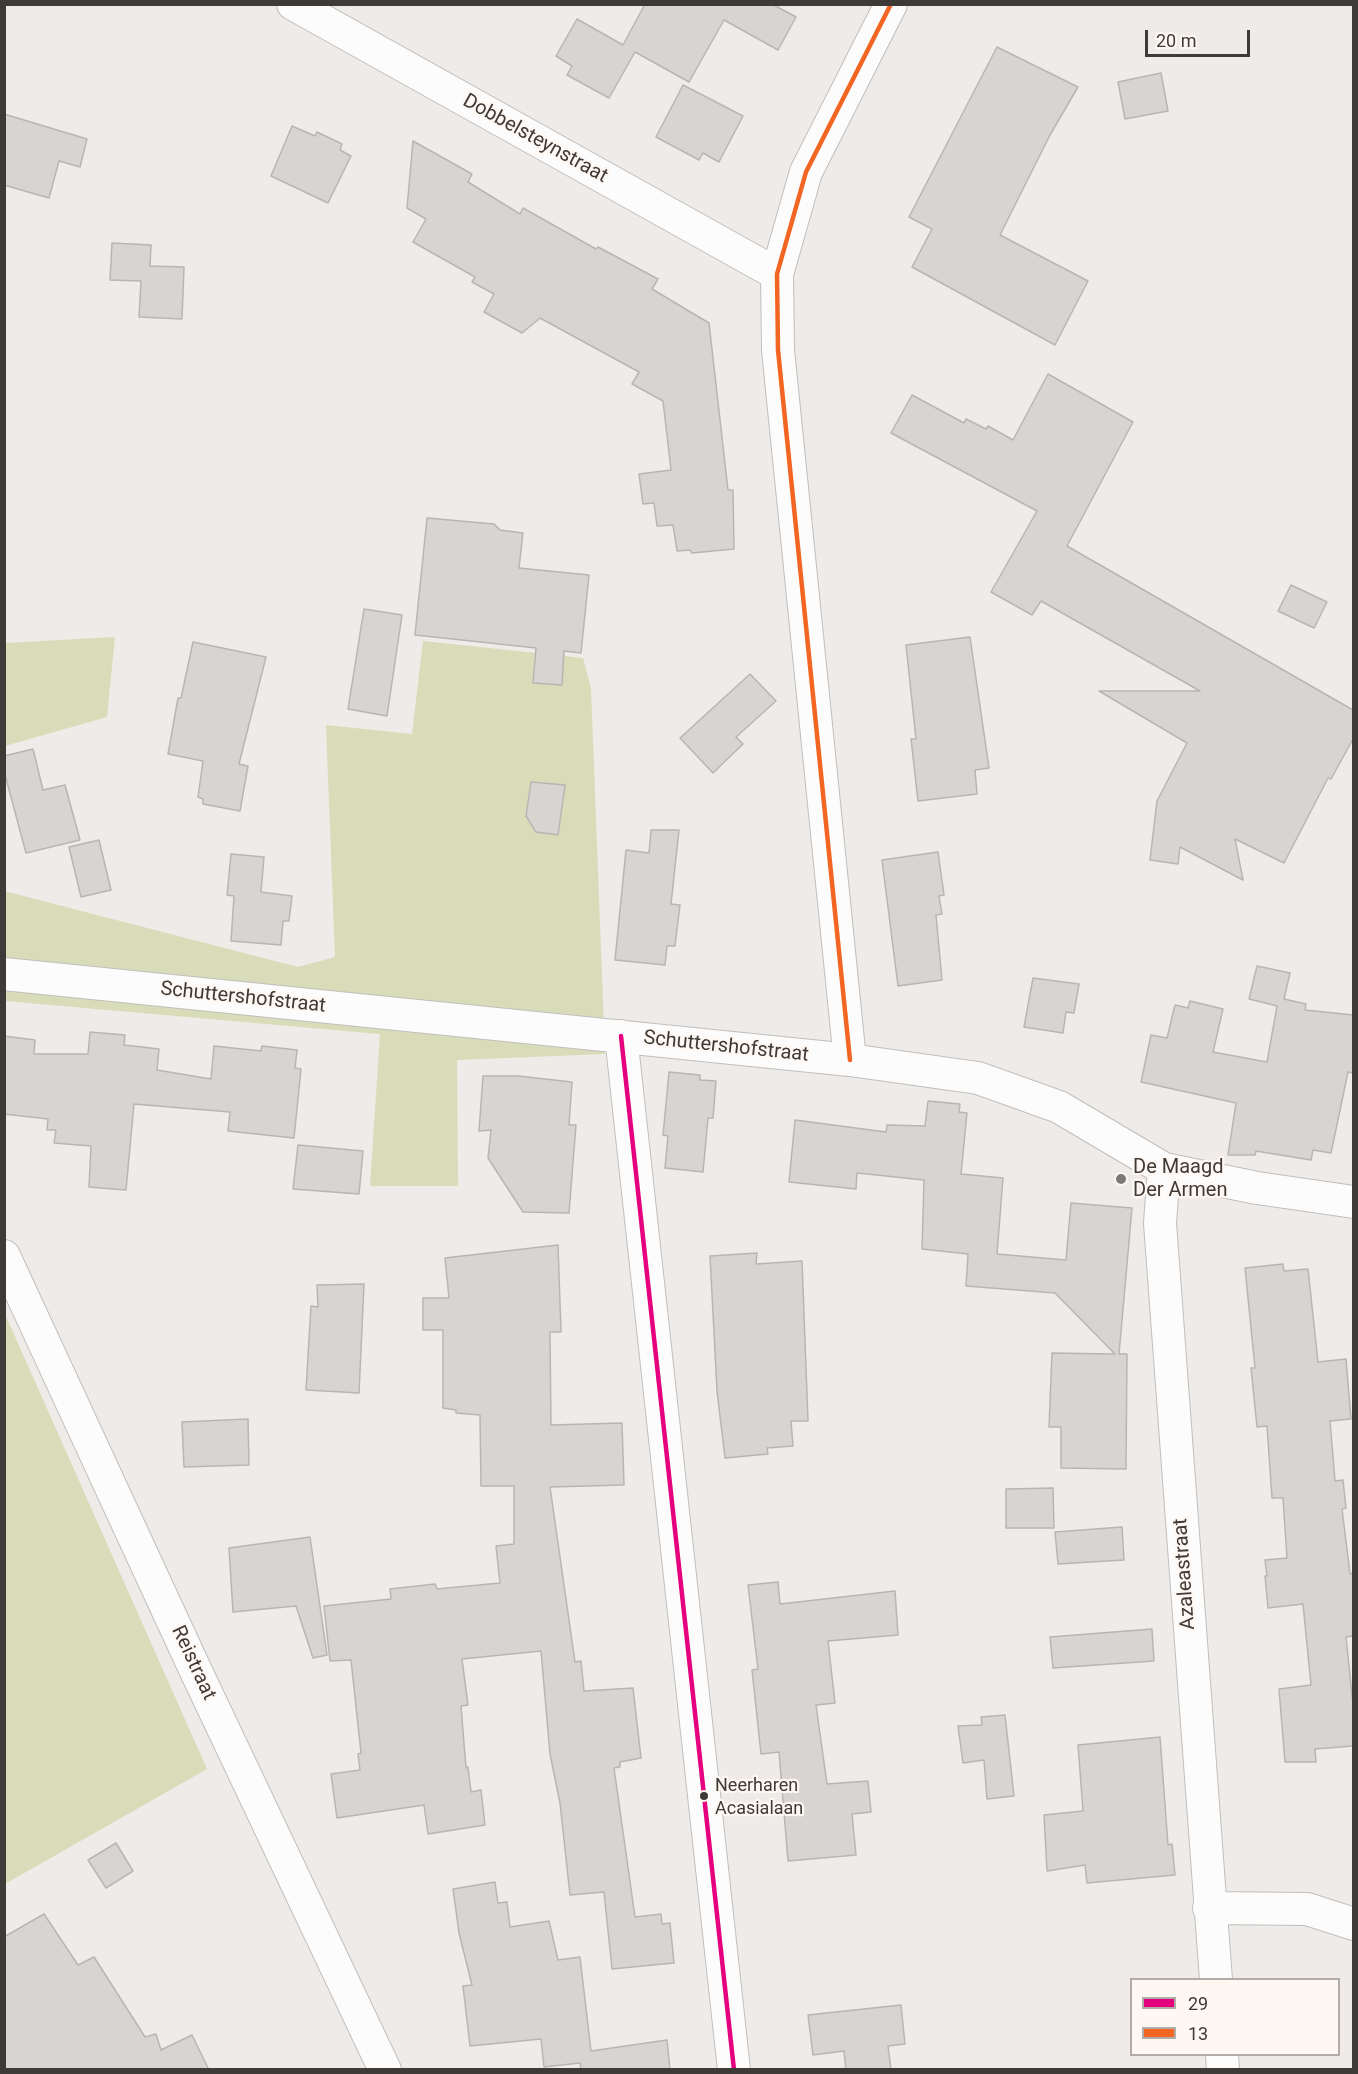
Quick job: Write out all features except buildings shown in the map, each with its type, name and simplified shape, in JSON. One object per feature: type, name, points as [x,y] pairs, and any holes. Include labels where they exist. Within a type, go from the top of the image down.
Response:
[{"type":"street","name":"Dobbelsteynstraat","points":[[292,4],[777,274]]},
{"type":"street","points":[[849,1060],[778,350],[777,274],[806,172],[891,4]]},
{"type":"street","name":"Schuttershofstraat","points":[[4,974],[849,1060],[978,1078],[1059,1107],[1164,1169],[1257,1188],[1353,1202]]},
{"type":"street","points":[[621,1036],[734,2070]]},
{"type":"street","name":"Azaleastraat","points":[[1164,1169],[1160,1223],[1215,1978]]},
{"type":"street","name":"Reistraat","points":[[4,1256],[194,1667],[385,2070]]},
{"type":"street","points":[[1209,1908],[1307,1909],[1353,1924]]},
{"type":"green space","points":[[115,637],[107,717],[5,746],[5,643]]},
{"type":"green space","points":[[423,641],[583,658],[591,688],[605,1054],[457,1060],[458,1186],[370,1186],[380,1034],[5,1001],[4,891],[298,967],[335,957],[326,725],[412,734]]},
{"type":"green space","points":[[5,1314],[207,1769],[4,1884]]},
{"type":"transit line","name":"13","points":[[850,1060],[778,350],[777,274],[806,172],[891,4]]},
{"type":"transit line","name":"29","points":[[621,1036],[734,2070]]},
{"type":"place","name":"De Maagd Der Armen","points":[[1121,1179]]},
{"type":"place","name":"Neerharen Acasialaan","points":[[704,1796]]}]
